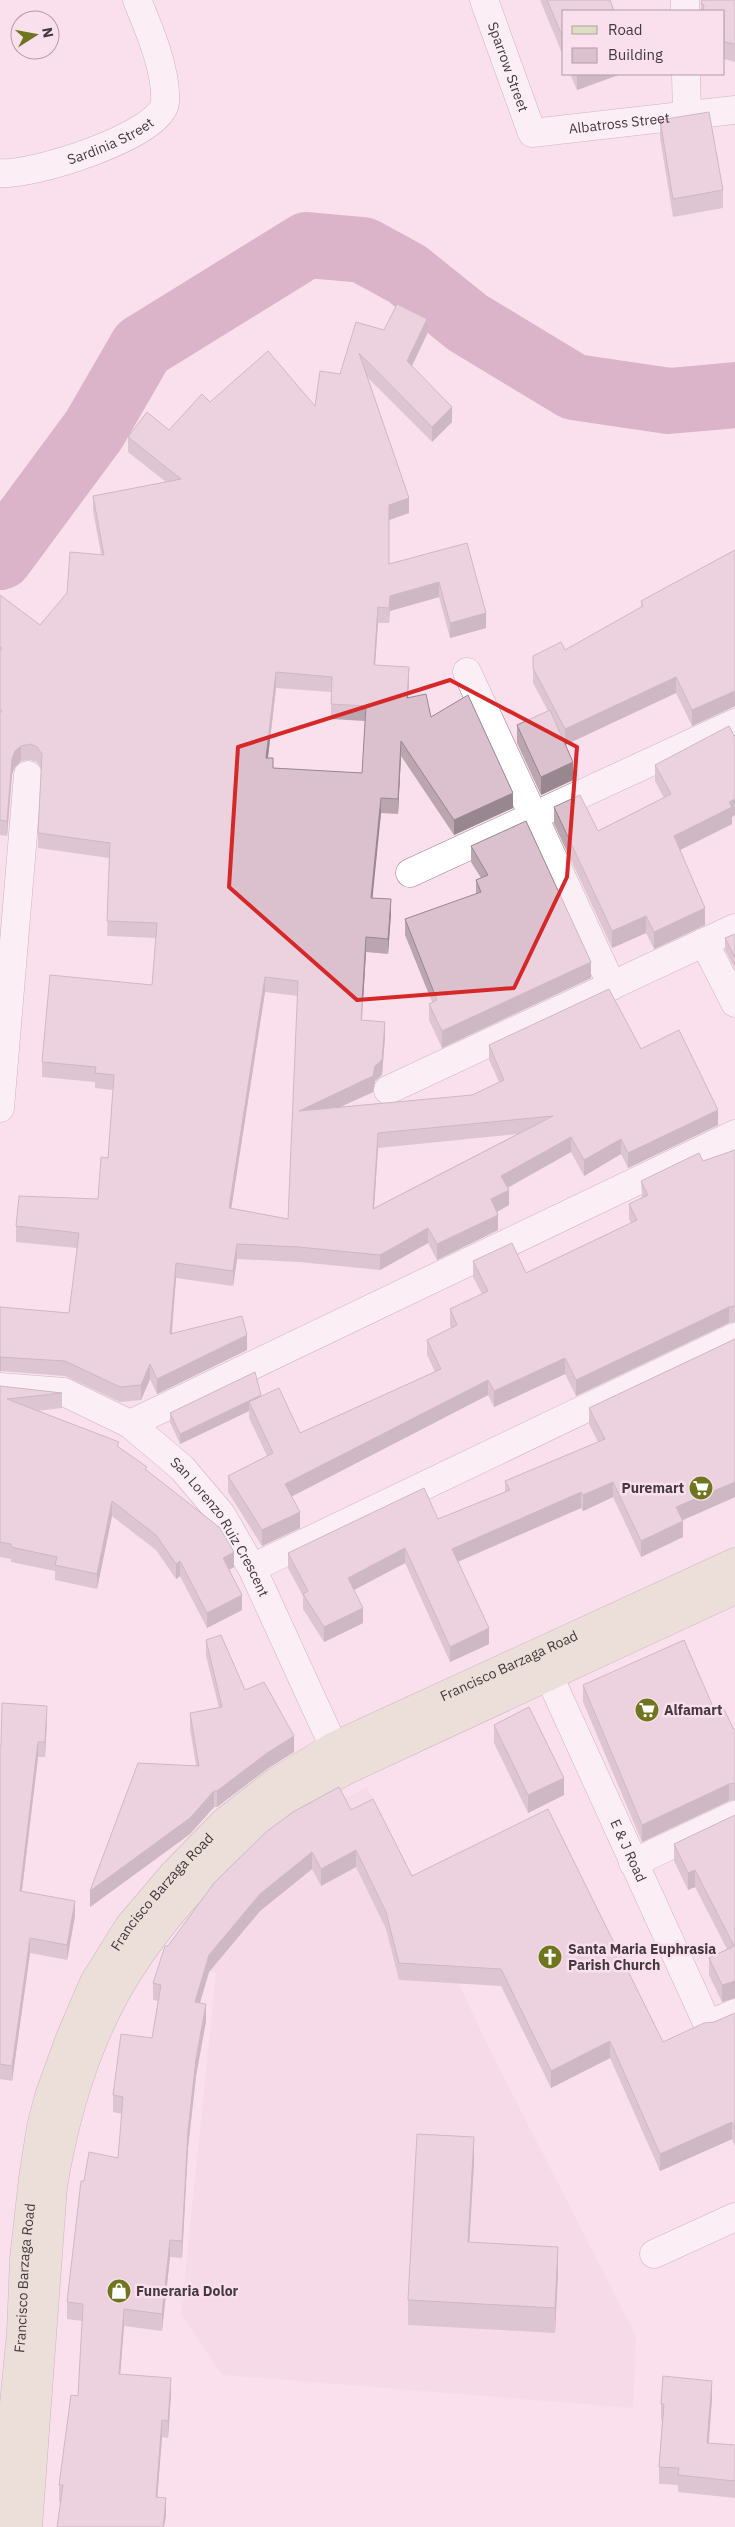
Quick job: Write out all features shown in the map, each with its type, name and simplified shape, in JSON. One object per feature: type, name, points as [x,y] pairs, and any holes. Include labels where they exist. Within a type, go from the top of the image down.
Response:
[{"type":"street","name":"Sardinia Street","points":[[1,173],[41,167],[81,156],[141,130],[158,118],[165,104],[159,60],[153,37],[137,0]]},
{"type":"street","name":"Sparrow Street","points":[[484,0],[532,133]]},
{"type":"street","points":[[686,75],[687,117]]},
{"type":"street","name":"Albatross Street","points":[[532,133],[687,117],[735,110]]},
{"type":"street","points":[[467,672],[612,986]]},
{"type":"street","points":[[410,873],[735,723]]},
{"type":"street","points":[[0,1108],[28,775]]},
{"type":"street","points":[[388,1090],[735,928]]},
{"type":"street","points":[[704,942],[735,1004]]},
{"type":"street","points":[[130,1424],[735,1134]]},
{"type":"street","points":[[252,1568],[735,1336]]},
{"type":"street","name":"San Lorenzo Ruiz Crescent","points":[[0,1387],[64,1392],[130,1424],[182,1468],[221,1514],[252,1568],[345,1771]]},
{"type":"street","name":"Francisco Barzaga Road","points":[[2,2527],[4,2451],[21,2332],[24,2258],[32,2178],[41,2127],[64,2054],[94,1982],[129,1926],[174,1873],[225,1820],[278,1781],[334,1746],[735,1562]]},
{"type":"street","name":"Francisco Barzaga Road","points":[[28,2527],[53,2187],[61,2136],[91,2047],[116,1993],[150,1940],[190,1894],[242,1840],[291,1803],[345,1771],[735,1590]]},
{"type":"street","name":"E & J Road","points":[[538,1653],[708,2026],[735,2013]]},
{"type":"street","points":[[633,1863],[735,1815]]},
{"type":"street","points":[[654,2254],[735,2217]]},
{"type":"highlighted area","points":[[450,680],[577,747],[567,877],[514,988],[357,1000],[229,887],[238,747]]},
{"type":"shaded area","points":[[367,1787],[490,2050],[636,2336],[633,2408],[222,2375],[181,2314],[216,1973],[170,1958],[270,1840]]},
{"type":"building","points":[[547,0],[610,0],[614,10],[562,10],[562,35]]},
{"type":"building","points":[[702,0],[735,0],[735,44],[725,42],[725,10],[703,10],[704,5],[701,4]]},
{"type":"building","points":[[709,112],[723,190],[673,199],[660,120]]},
{"type":"building","points":[[397,304],[427,319],[407,361],[452,407],[432,427],[359,353],[409,498],[389,505],[389,564],[467,543],[486,613],[450,623],[439,582],[390,596],[389,608],[378,607],[374,665],[409,667],[407,698],[426,694],[431,717],[468,695],[513,793],[454,820],[401,741],[398,799],[381,798],[371,898],[391,899],[388,939],[366,937],[361,1020],[385,1022],[382,1060],[375,1066],[373,1076],[299,1111],[472,1095],[504,1080],[489,1045],[609,989],[641,1049],[679,1030],[718,1110],[628,1153],[621,1139],[584,1160],[571,1137],[501,1176],[509,1190],[491,1199],[498,1215],[437,1244],[428,1228],[380,1255],[299,1247],[237,1244],[233,1271],[176,1263],[170,1334],[242,1316],[247,1335],[157,1379],[150,1364],[141,1385],[120,1387],[65,1361],[0,1357],[0,1307],[69,1313],[79,1233],[16,1226],[19,1196],[98,1199],[101,1157],[108,1158],[114,1075],[95,1073],[96,1067],[42,1062],[50,975],[152,985],[157,923],[107,921],[110,843],[38,833],[42,754],[37,747],[30,744],[21,746],[15,751],[12,759],[7,821],[0,820],[0,713],[2,711],[0,710],[0,651],[2,648],[0,647],[0,595],[40,625],[67,593],[70,552],[104,555],[93,496],[181,479],[128,437],[147,412],[169,430],[202,394],[210,402],[268,351],[315,406],[320,371],[340,374],[356,322],[384,330]],"holes":[[[276,672],[332,677],[331,704],[366,706],[362,773],[273,768],[273,758],[266,758]],[[265,977],[298,981],[288,1219],[229,1208]],[[553,1116],[373,1209],[378,1133]]]},
{"type":"building","points":[[735,550],[735,691],[692,710],[676,677],[565,729],[533,668],[533,656],[561,642],[565,650],[643,606],[641,601]]},
{"type":"building","points":[[550,710],[573,762],[541,777],[517,725]]},
{"type":"building","points":[[729,726],[735,737],[735,799],[729,802],[732,807],[674,836],[705,908],[654,932],[646,916],[612,931],[554,807],[580,795],[598,831],[671,794],[655,765]]},
{"type":"building","points":[[526,821],[591,962],[442,1031],[429,1004],[437,1000],[405,919],[481,892],[476,880],[488,875],[471,846]]},
{"type":"building","points":[[735,934],[735,957],[725,938]]},
{"type":"building","points":[[735,1150],[735,1306],[729,1307],[576,1380],[565,1358],[494,1391],[488,1380],[285,1484],[300,1512],[262,1530],[228,1476],[273,1453],[249,1402],[279,1388],[300,1433],[441,1369],[427,1340],[457,1325],[450,1309],[488,1291],[473,1261],[512,1243],[526,1273],[637,1220],[629,1204],[648,1195],[641,1181],[699,1153],[703,1161]]},
{"type":"building","points":[[735,1339],[735,1482],[676,1507],[683,1521],[641,1541],[613,1482],[583,1495],[581,1492],[452,1549],[489,1628],[450,1647],[405,1548],[348,1578],[363,1608],[324,1627],[303,1594],[308,1591],[288,1553],[424,1488],[438,1519],[510,1490],[505,1481],[605,1439],[589,1408]]},
{"type":"building","points":[[255,1372],[261,1395],[180,1434],[170,1413]]},
{"type":"building","points":[[0,1386],[62,1393],[7,1399],[119,1442],[117,1446],[147,1467],[145,1469],[219,1527],[234,1552],[223,1558],[242,1595],[207,1613],[180,1561],[176,1564],[156,1535],[112,1501],[97,1574],[55,1565],[57,1557],[11,1547],[11,1544],[0,1542]]},
{"type":"building","points":[[221,1635],[245,1690],[264,1682],[294,1736],[267,1753],[217,1791],[214,1791],[190,1818],[90,1891],[138,1763],[199,1766],[190,1713],[222,1707],[206,1640]]},
{"type":"building","points":[[684,1640],[714,1709],[722,1705],[735,1732],[735,1783],[729,1784],[642,1825],[583,1685]]},
{"type":"building","points":[[2,1703],[47,1706],[45,1742],[38,1742],[20,1891],[75,1901],[67,1945],[30,1938],[12,2066],[0,2064],[0,1746]]},
{"type":"building","points":[[529,1707],[564,1778],[528,1795],[494,1725]]},
{"type":"building","points":[[339,1787],[351,1810],[373,1799],[412,1876],[548,1809],[663,2042],[704,2023],[714,2022],[735,2013],[735,2129],[732,2122],[660,2154],[610,2041],[551,2071],[501,1969],[399,1963],[386,1912],[356,1850],[321,1869],[312,1852],[260,1894],[209,1955],[195,2002],[206,2004],[196,2059],[188,2131],[182,2241],[170,2240],[162,2314],[124,2309],[119,2374],[171,2378],[168,2421],[162,2420],[156,2497],[166,2498],[163,2527],[57,2527],[63,2485],[59,2485],[71,2395],[78,2396],[83,2304],[67,2302],[81,2181],[84,2181],[89,2152],[118,2158],[123,2097],[113,2095],[121,2034],[152,2038],[161,1985],[153,1983],[165,1946],[168,1946],[214,1883],[266,1832],[293,1812]]},
{"type":"building","points":[[735,1815],[735,1981],[722,1985],[709,1958],[734,1946],[695,1870],[688,1873],[674,1844]]},
{"type":"building","points":[[417,2134],[474,2137],[468,2242],[558,2247],[555,2308],[408,2300]]},
{"type":"building","points":[[663,2376],[712,2381],[707,2443],[735,2445],[735,2481],[678,2475],[679,2468],[659,2467],[664,2404],[661,2404]]},
{"type":"waterway","points":[[0,557],[94,430],[142,347],[307,245],[363,250],[407,274],[468,323],[574,387],[669,401],[735,395]]},
{"type":"place","name":"Puremart","points":[[701,1488]]},
{"type":"place","name":"Alfamart","points":[[647,1710]]},
{"type":"place","name":"Santa Maria Euphrasia Parish Church","points":[[550,1957]]},
{"type":"place","name":"Funeraria Dolor","points":[[119,2291]]}]
